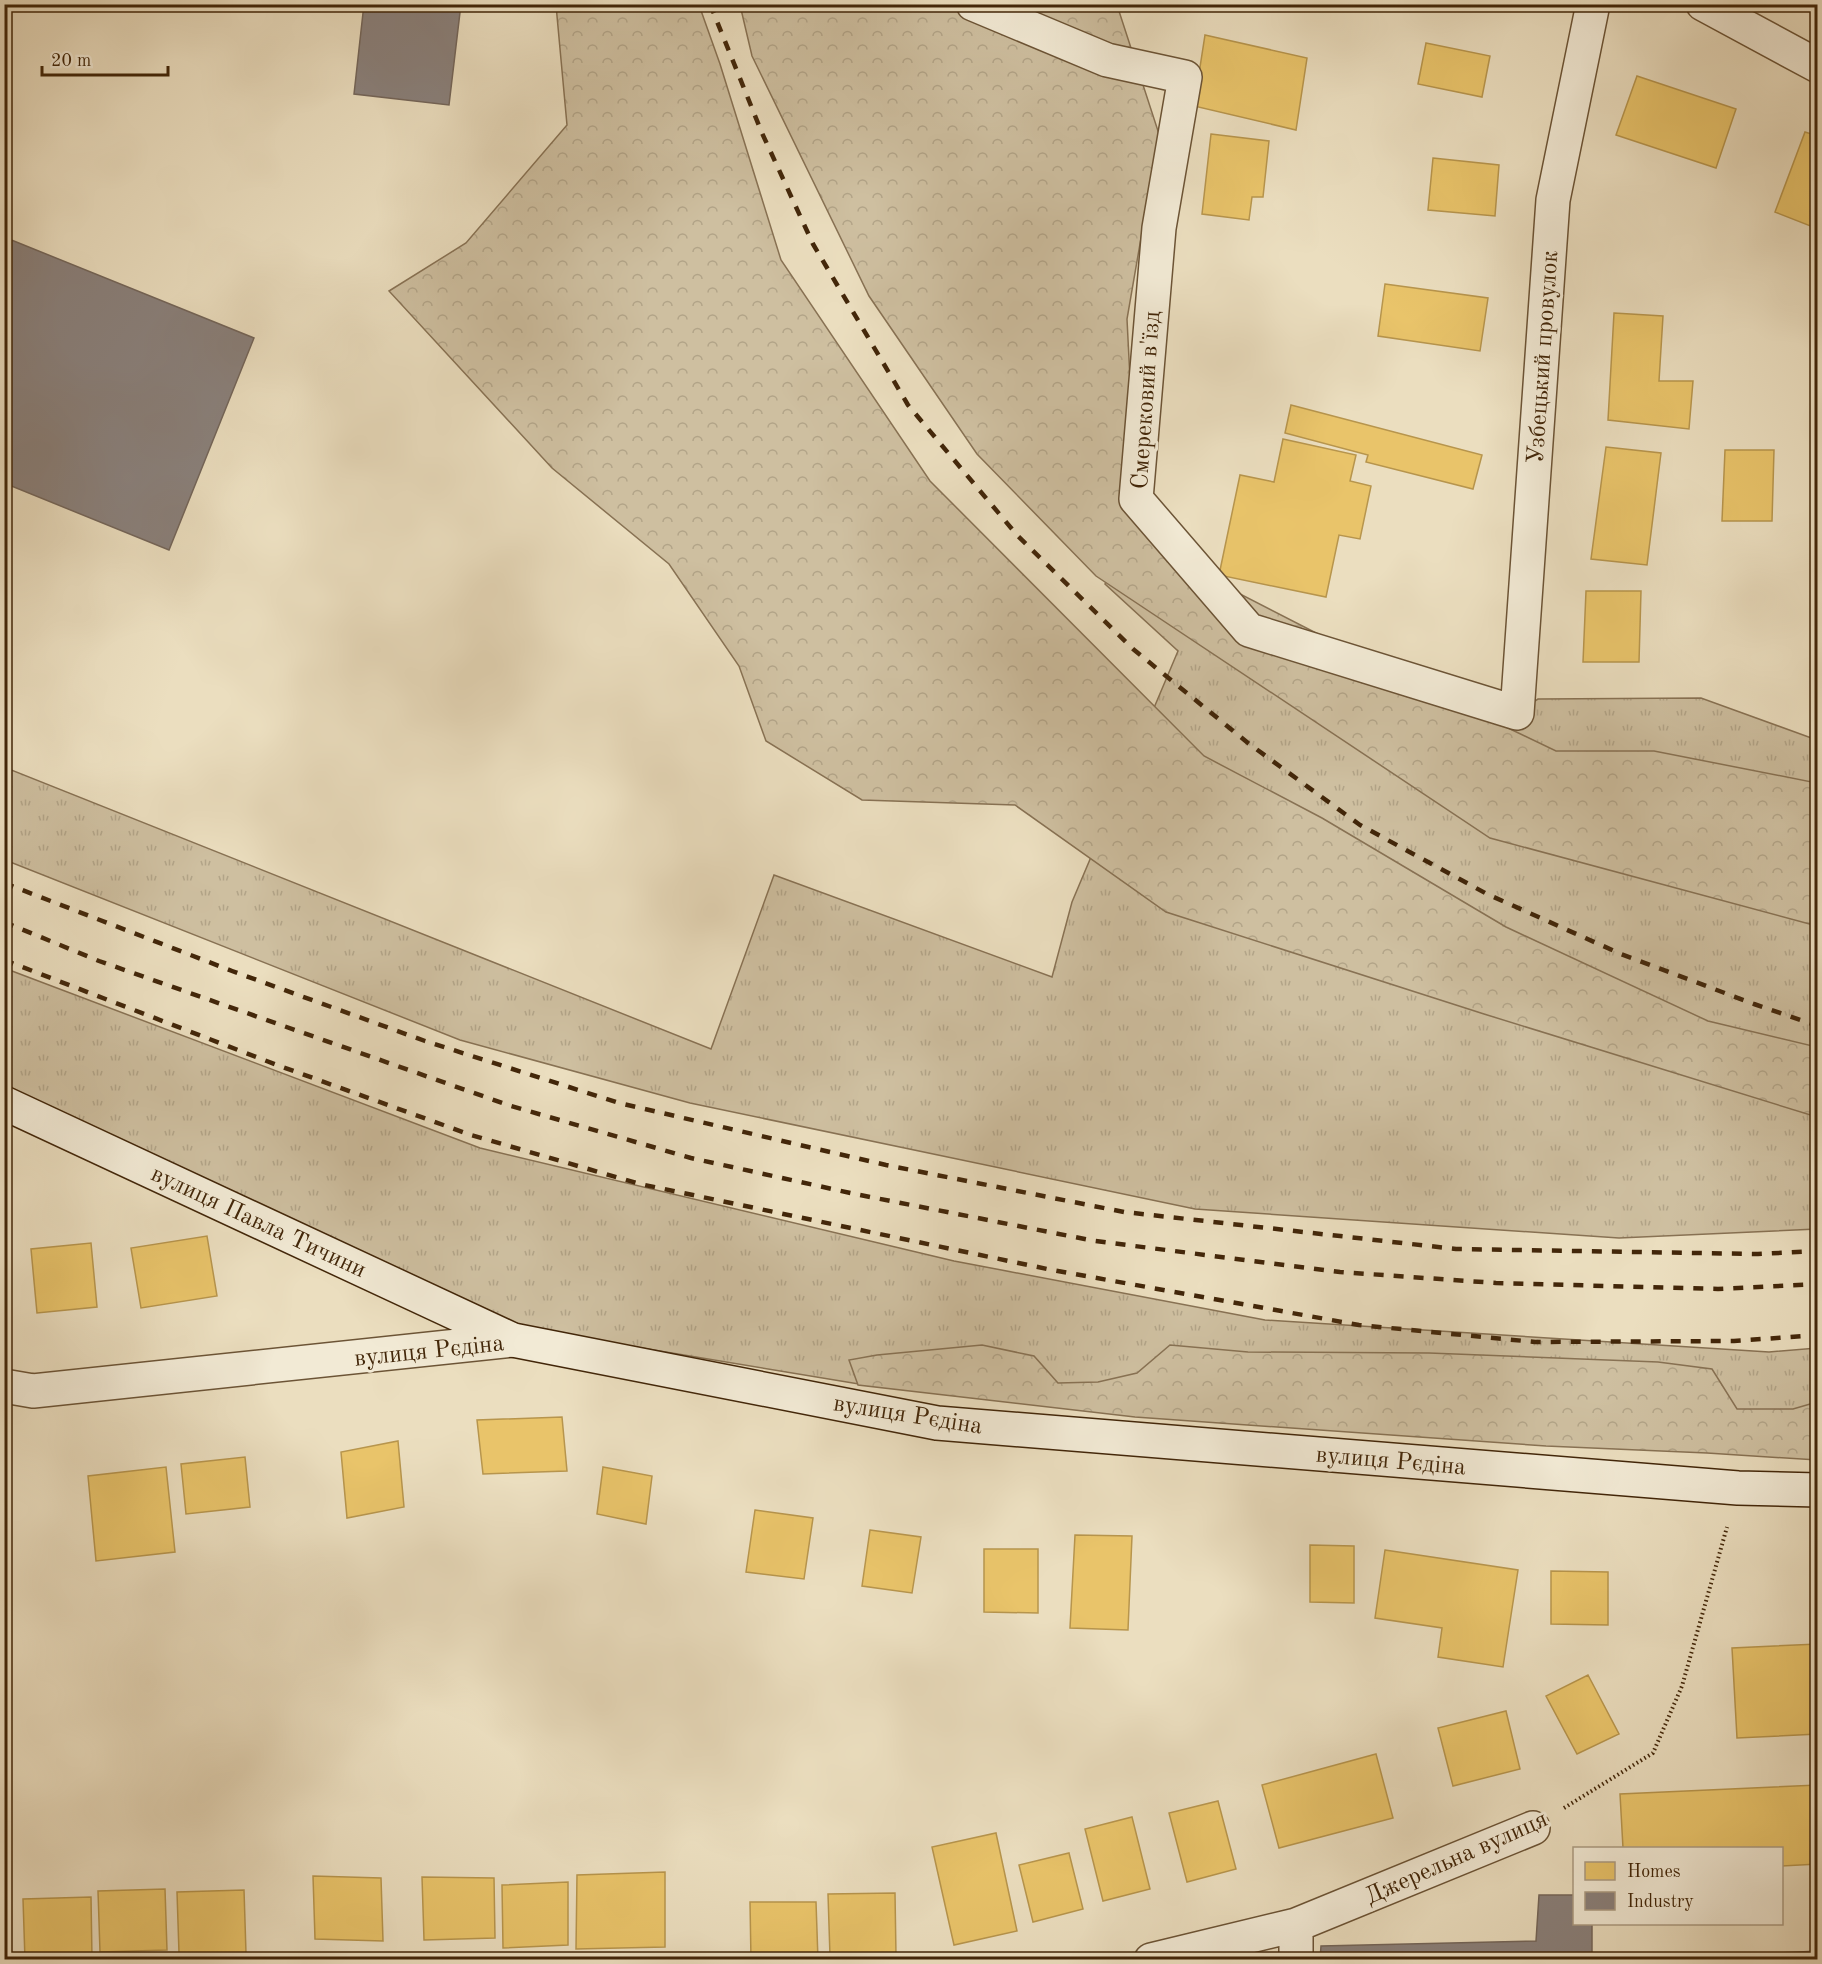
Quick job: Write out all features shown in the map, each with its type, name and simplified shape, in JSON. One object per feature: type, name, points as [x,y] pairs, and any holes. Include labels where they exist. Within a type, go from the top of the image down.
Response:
[{"type":"street","name":"Смерековий в'їзд","points":[[973,4],[1107,60],[1185,77],[1159,228],[1136,499],[1249,630],[1516,712]]},
{"type":"street","name":"Узбецький провулок","points":[[1516,712],[1553,200],[1593,4]]},
{"type":"street","points":[[1703,4],[1818,66]]},
{"type":"street","name":"вулиця Павла Тичини","points":[[4,1102],[513,1340]]},
{"type":"street","name":"вулиця Рєдіна","points":[[4,1386],[33,1391],[513,1340],[937,1423],[1738,1488],[1818,1490]]},
{"type":"street","name":"Джерельна вулиця","points":[[1151,1959],[1296,1925],[1533,1828]]},
{"type":"street","points":[[1296,1925],[1296,1959]]},
{"type":"path","name":"Джерельна вулиця","points":[[1533,1828],[1653,1754],[1682,1686],[1738,1488]]},
{"type":"green space","points":[[556,5],[699,5],[720,64],[781,260],[930,481],[1204,756],[1322,818],[1506,927],[1708,1021],[1817,1047],[1817,1117],[1166,912],[1015,805],[862,800],[766,741],[739,666],[669,564],[552,468],[389,291],[466,243],[567,125]]},
{"type":"green space","points":[[740,5],[1117,5],[1159,134],[1127,319],[1136,499],[1201,574],[1400,676],[1556,751],[1654,751],[1817,783],[1817,926],[1490,838],[1096,576],[977,454],[869,296],[752,56]]},
{"type":"green space","points":[[1136,499],[1259,633],[1516,713],[1538,699],[1701,698],[1817,740],[1817,1229],[1619,1238],[1195,1209],[690,1103],[460,1040],[5,860],[4,767],[711,1049],[774,875],[1052,977],[1072,902],[1178,651],[1105,584]]},
{"type":"green space","points":[[4,968],[480,1148],[954,1261],[1265,1320],[1769,1352],[1817,1348],[1817,1450],[871,1386],[521,1328],[5,1090]]},
{"type":"green space","points":[[982,1345],[1034,1356],[1058,1383],[1098,1382],[1137,1373],[1170,1345],[1248,1352],[1429,1353],[1658,1362],[1712,1369],[1737,1409],[1793,1409],[1817,1402],[1817,1460],[1546,1446],[1135,1417],[858,1385],[849,1360],[877,1355]]},
{"type":"building: Homes","points":[[1205,35],[1307,58],[1296,130],[1194,106]]},
{"type":"building: Homes","points":[[1426,43],[1490,56],[1482,97],[1418,84]]},
{"type":"building: Homes","points":[[1637,76],[1736,109],[1716,168],[1616,135]]},
{"type":"building: Homes","points":[[1805,132],[1818,136],[1818,229],[1775,212]]},
{"type":"building: Homes","points":[[1211,134],[1269,141],[1263,197],[1252,197],[1249,220],[1202,214]]},
{"type":"building: Homes","points":[[1433,158],[1499,165],[1495,216],[1428,210]]},
{"type":"building: Homes","points":[[1385,284],[1488,298],[1480,351],[1378,336]]},
{"type":"building: Homes","points":[[1614,313],[1663,316],[1659,381],[1693,381],[1689,429],[1608,420]]},
{"type":"building: Homes","points":[[1291,405],[1482,455],[1473,489],[1366,462],[1368,455],[1285,433]]},
{"type":"building: Homes","points":[[1283,439],[1356,455],[1350,481],[1371,486],[1360,539],[1339,535],[1326,597],[1219,575],[1240,475],[1274,482]]},
{"type":"building: Homes","points":[[1606,447],[1661,453],[1647,565],[1591,559]]},
{"type":"building: Homes","points":[[1725,450],[1774,450],[1772,521],[1722,521]]},
{"type":"building: Homes","points":[[1586,591],[1641,591],[1639,662],[1583,662]]},
{"type":"building: Homes","points":[[207,1236],[217,1296],[141,1308],[131,1248]]},
{"type":"building: Homes","points":[[91,1243],[97,1307],[37,1313],[31,1249]]},
{"type":"building: Homes","points":[[562,1417],[567,1471],[483,1474],[477,1420]]},
{"type":"building: Homes","points":[[398,1441],[404,1507],[347,1518],[341,1452]]},
{"type":"building: Homes","points":[[245,1457],[250,1507],[186,1514],[181,1464]]},
{"type":"building: Homes","points":[[166,1467],[175,1552],[96,1561],[88,1476]]},
{"type":"building: Homes","points":[[603,1467],[652,1476],[646,1524],[597,1514]]},
{"type":"building: Homes","points":[[755,1510],[813,1518],[804,1579],[746,1572]]},
{"type":"building: Homes","points":[[870,1530],[921,1537],[912,1593],[862,1586]]},
{"type":"building: Homes","points":[[1075,1535],[1132,1536],[1128,1630],[1070,1628]]},
{"type":"building: Homes","points":[[1310,1545],[1354,1546],[1354,1603],[1310,1602]]},
{"type":"building: Homes","points":[[984,1549],[1038,1549],[1038,1613],[984,1612]]},
{"type":"building: Homes","points":[[1385,1550],[1518,1570],[1503,1667],[1438,1657],[1442,1628],[1375,1618]]},
{"type":"building: Homes","points":[[1551,1571],[1608,1572],[1608,1625],[1551,1624]]},
{"type":"building: Homes","points":[[1818,1644],[1818,1734],[1737,1738],[1732,1648]]},
{"type":"building: Homes","points":[[1588,1675],[1619,1734],[1577,1754],[1546,1696]]},
{"type":"building: Homes","points":[[1506,1711],[1520,1769],[1453,1786],[1438,1728]]},
{"type":"building: Homes","points":[[1376,1754],[1393,1818],[1279,1848],[1262,1785]]},
{"type":"building: Homes","points":[[1818,1785],[1818,1864],[1783,1866],[1783,1847],[1623,1847],[1620,1794]]},
{"type":"building: Homes","points":[[1218,1801],[1236,1869],[1187,1882],[1169,1813]]},
{"type":"building: Homes","points":[[1132,1817],[1150,1889],[1103,1901],[1085,1829]]},
{"type":"building: Homes","points":[[996,1833],[1017,1931],[954,1945],[932,1847]]},
{"type":"building: Homes","points":[[1069,1853],[1083,1909],[1033,1922],[1019,1865]]},
{"type":"building: Homes","points":[[665,1872],[665,1947],[576,1949],[577,1875]]},
{"type":"building: Homes","points":[[313,1876],[381,1878],[383,1941],[315,1939]]},
{"type":"building: Homes","points":[[422,1877],[494,1878],[495,1938],[424,1940]]},
{"type":"building: Homes","points":[[568,1882],[568,1945],[503,1948],[502,1885]]},
{"type":"building: Homes","points":[[165,1889],[167,1950],[100,1952],[98,1891]]},
{"type":"building: Homes","points":[[244,1890],[246,1953],[179,1953],[177,1892]]},
{"type":"building: Homes","points":[[895,1893],[896,1956],[830,1956],[828,1894]]},
{"type":"building: Homes","points":[[91,1897],[92,1959],[25,1960],[23,1899]]},
{"type":"building: Homes","points":[[750,1902],[816,1902],[818,1960],[751,1960]]},
{"type":"building: Industry","points":[[364,4],[461,4],[449,105],[354,94]]},
{"type":"building: Industry","points":[[4,237],[254,338],[169,550],[4,483]]},
{"type":"building: Industry","points":[[1539,1895],[1573,1895],[1573,1925],[1592,1925],[1592,1960],[1320,1960],[1321,1946],[1536,1941]]},
{"type":"building: Industry","points":[[1818,1951],[1818,1960],[1641,1960]]},
{"type":"railway","points":[[710,4],[762,133],[813,244],[908,405],[1017,535],[1133,649],[1248,743],[1360,825],[1487,894],[1621,954],[1818,1026]]},
{"type":"railway","points":[[4,883],[232,971],[425,1041],[619,1103],[886,1165],[1124,1212],[1456,1249],[1758,1254],[1818,1251]]},
{"type":"railway","points":[[4,922],[99,961],[511,1106],[691,1158],[855,1194],[1095,1241],[1340,1272],[1496,1283],[1718,1289],[1818,1284]]},
{"type":"railway","points":[[4,960],[277,1065],[471,1135],[640,1184],[1052,1270],[1359,1325],[1535,1342],[1734,1341],[1818,1335]]}]
